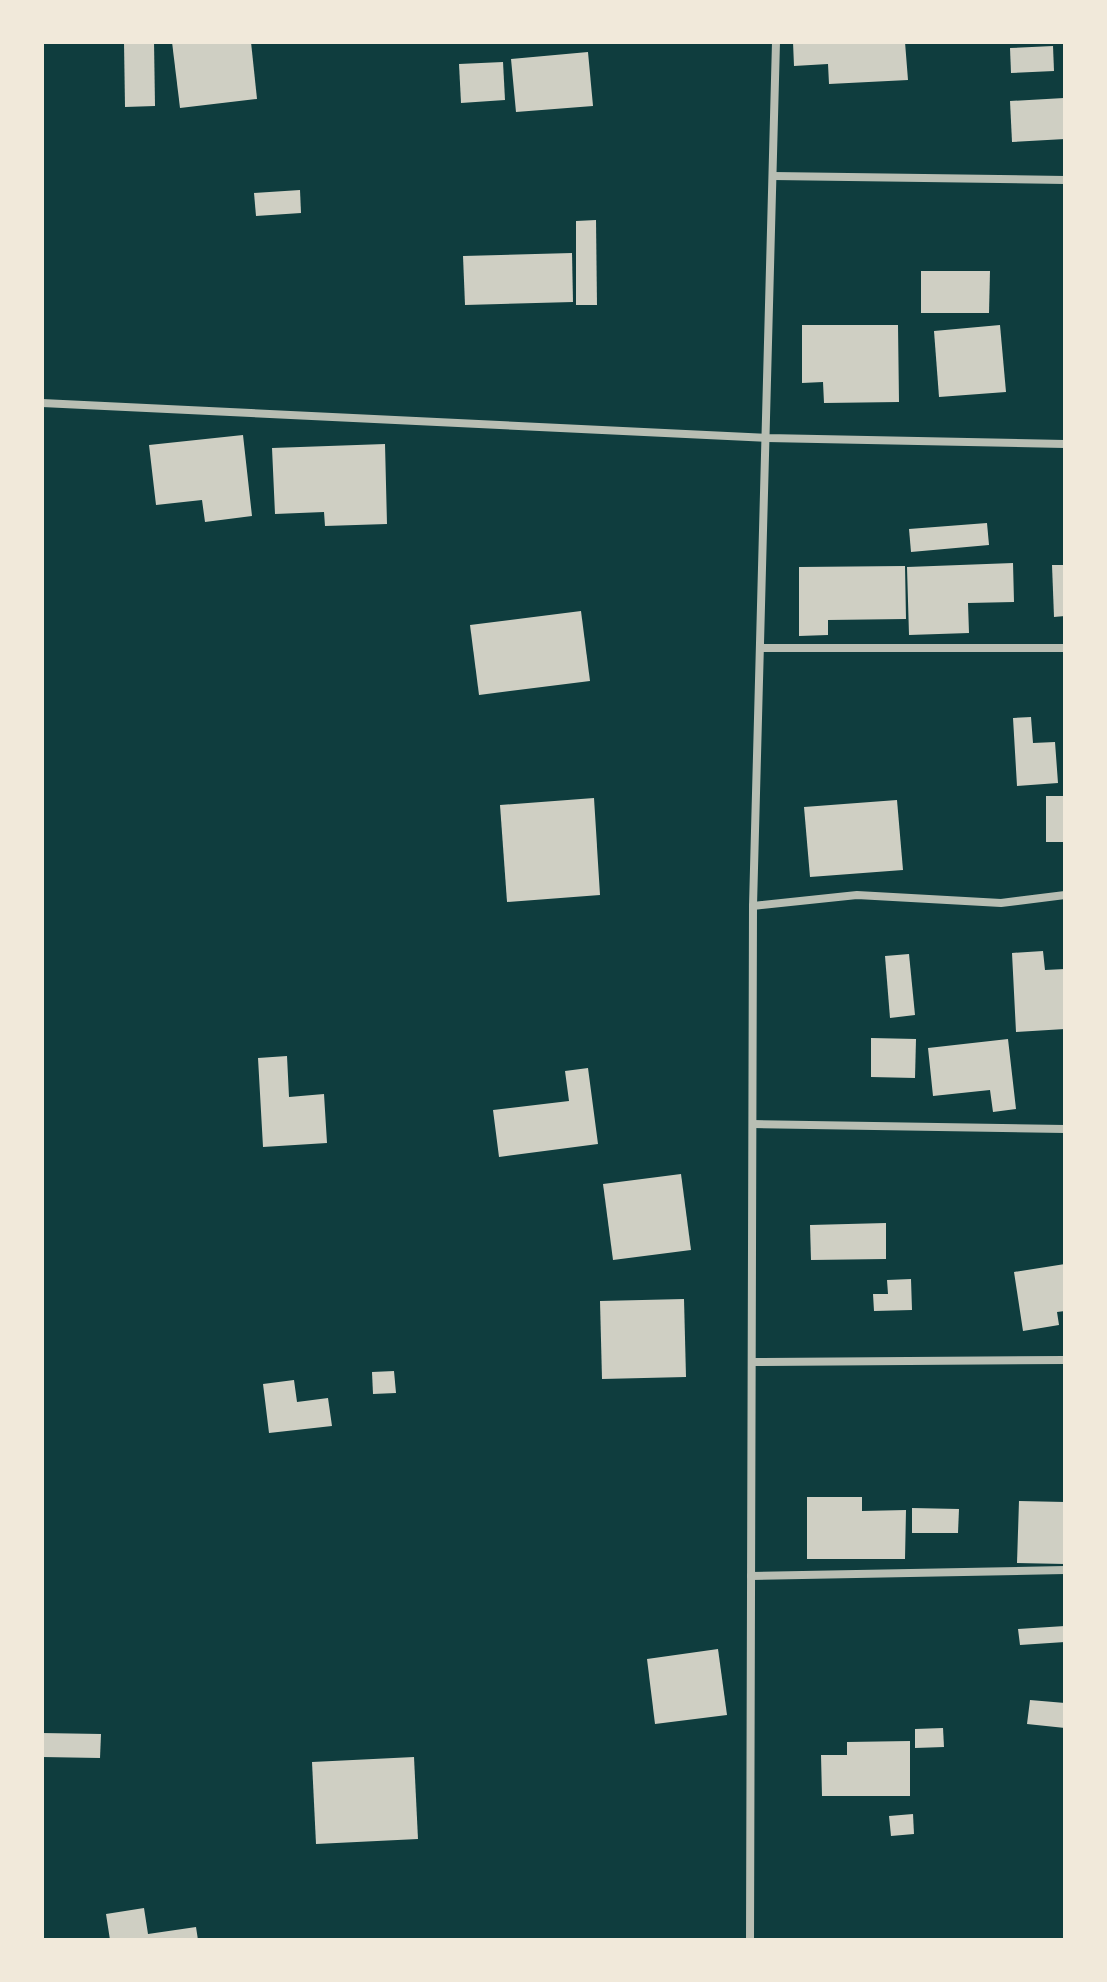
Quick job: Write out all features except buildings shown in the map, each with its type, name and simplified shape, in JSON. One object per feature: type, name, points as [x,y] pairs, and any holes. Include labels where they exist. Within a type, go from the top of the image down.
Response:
[{"type":"street","points":[[750,1940],[753,906],[776,42]]},
{"type":"street","points":[[773,176],[1065,180]]},
{"type":"street","points":[[42,403],[767,438],[1065,444]]},
{"type":"street","points":[[761,648],[1065,648]]},
{"type":"street","points":[[753,906],[857,895],[1001,903],[1065,895]]},
{"type":"street","points":[[753,1124],[1065,1129]]},
{"type":"street","points":[[752,1362],[1065,1360]]},
{"type":"street","points":[[751,1576],[1065,1570]]}]
